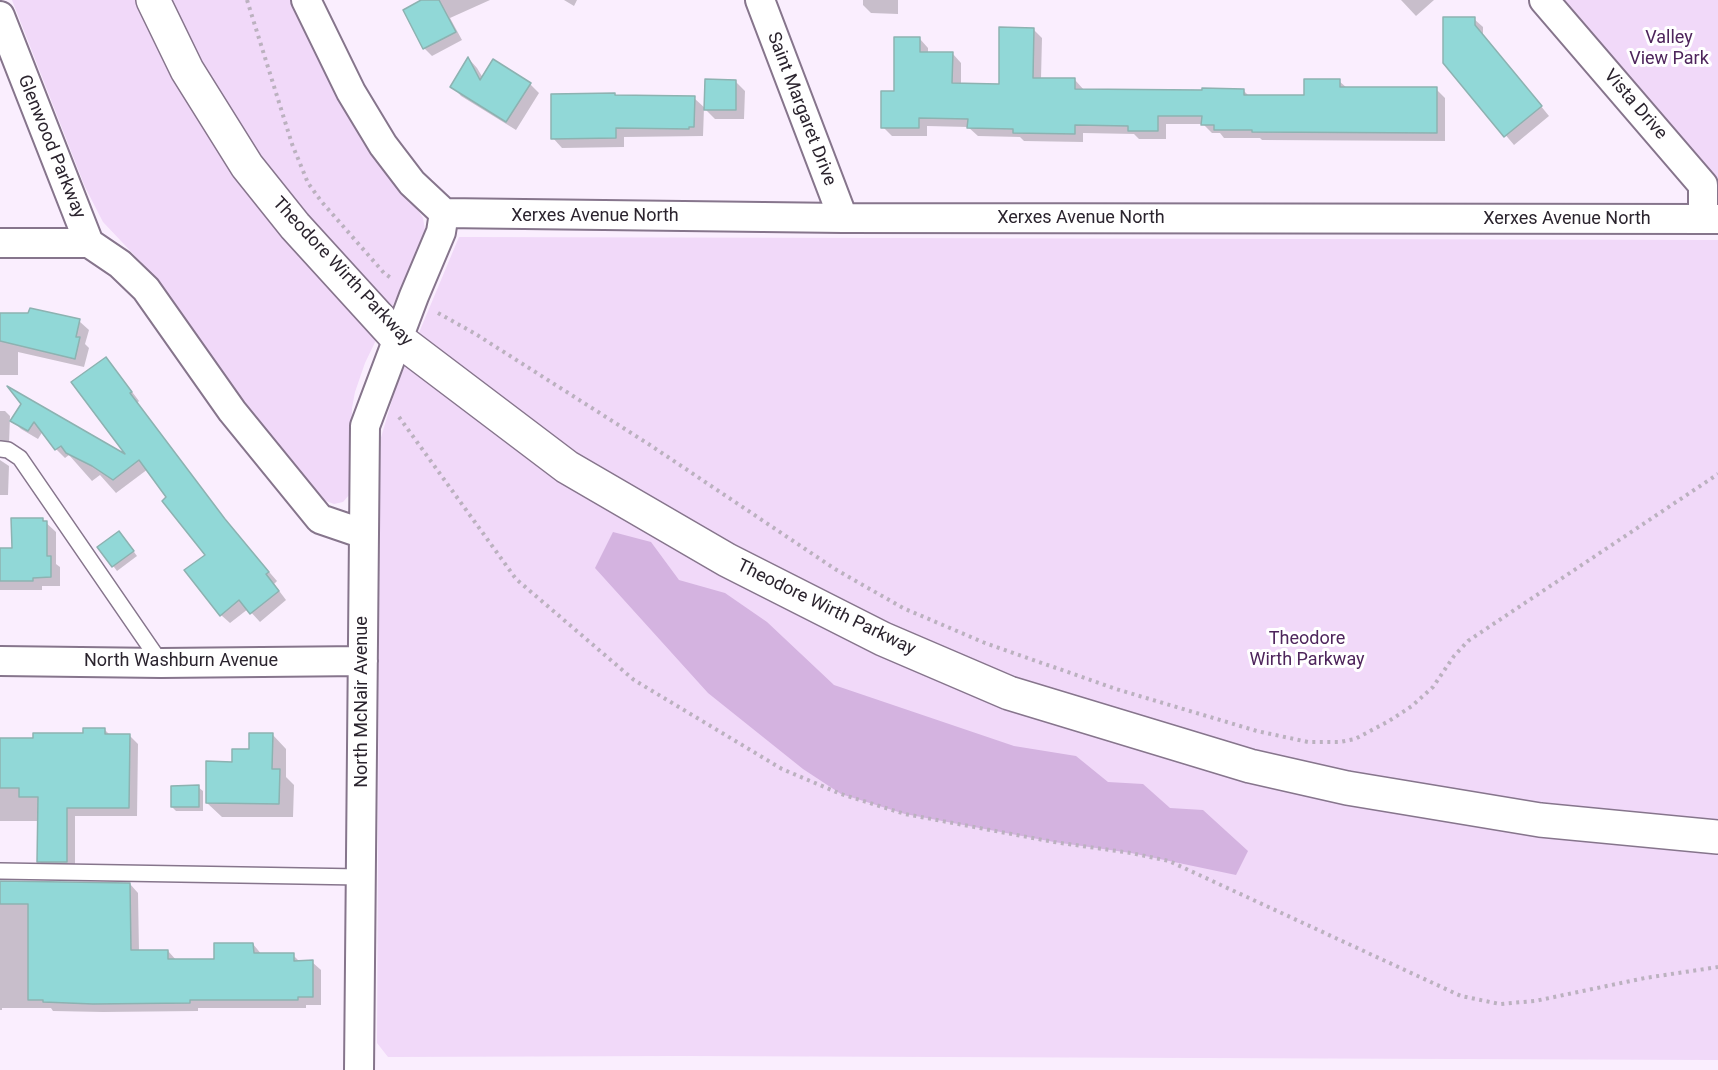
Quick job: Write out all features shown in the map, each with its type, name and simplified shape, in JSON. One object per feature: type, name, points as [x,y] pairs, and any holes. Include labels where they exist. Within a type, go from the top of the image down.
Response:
[{"type":"street","name":"Theodore Wirth Parkway","points":[[153,0],[187,70],[247,165],[295,226],[399,339],[567,467],[727,560],[883,639],[1010,693],[1250,766],[1347,788],[1539,820],[1718,837]]},
{"type":"street","points":[[306,0],[351,92],[383,145],[412,183],[444,213],[441,232],[399,339]]},
{"type":"street","name":"Saint Margaret Drive","points":[[760,0],[843,218]]},
{"type":"street","name":"Vista Drive","points":[[1544,0],[1703,185],[1711,219]]},
{"type":"street","name":"Glenwood Parkway","points":[[0,16],[89,243]]},
{"type":"street","name":"Xerxes Avenue North","points":[[444,213],[843,218],[1711,219]]},
{"type":"street","points":[[0,243],[89,243],[120,264],[147,289],[232,411],[320,519],[364,534]]},
{"type":"street","name":"North McNair Avenue","points":[[359,1070],[365,426],[399,339]]},
{"type":"street","name":"North Washburn Avenue","points":[[0,661],[161,663],[363,661]]},
{"type":"lane","points":[[0,449],[8,450],[20,458],[161,663]]},
{"type":"lane","points":[[0,871],[361,877]]},
{"type":"path","points":[[247,0],[292,144],[308,183],[384,273],[441,316],[474,333],[651,445],[835,569],[903,608],[985,643],[1116,689],[1257,731],[1308,742],[1340,742],[1369,733],[1412,706],[1432,687],[1468,641],[1718,474]]},
{"type":"path","points":[[382,382],[400,419],[516,579],[634,680],[782,769],[841,794],[905,814],[1169,861],[1461,996],[1500,1004],[1535,1001],[1645,978],[1718,967]]},
{"type":"green space","points":[[12,0],[290,0],[338,98],[363,143],[394,184],[416,207],[423,218],[425,230],[404,282],[365,363],[355,392],[352,408],[350,494],[343,502],[334,504],[326,501],[301,473],[242,402],[157,279],[103,222],[85,187]]},
{"type":"green space","name":"Valley View Park","points":[[1565,0],[1718,0],[1718,180]]},
{"type":"green space","name":"Theodore Wirth Parkway","points":[[459,237],[1718,240],[1718,1060],[388,1057],[377,1043],[380,441],[395,390]]},
{"type":"shaded area","points":[[613,532],[651,542],[679,580],[725,593],[767,622],[834,685],[1014,746],[1076,756],[1108,782],[1143,784],[1170,808],[1203,810],[1248,851],[1236,875],[1131,853],[1054,842],[905,814],[841,794],[803,769],[708,693],[595,568]]},
{"type":"building","points":[[421,0],[439,0],[456,32],[423,49],[403,10]]},
{"type":"building","points":[[1443,17],[1475,17],[1475,25],[1542,106],[1504,137],[1443,63]]},
{"type":"building","points":[[999,27],[1034,28],[1033,78],[1075,78],[1075,89],[1244,89],[1244,95],[1304,95],[1304,79],[1340,79],[1340,87],[1437,87],[1437,133],[1214,130],[1214,125],[1201,125],[1202,116],[1158,116],[1158,131],[1128,131],[1128,126],[1075,125],[1075,134],[1013,133],[1013,129],[967,128],[968,119],[919,118],[919,128],[881,128],[881,91],[894,91],[894,37],[920,37],[920,52],[953,52],[952,83],[999,84]]},
{"type":"building","points":[[468,57],[480,80],[493,59],[531,83],[506,122],[450,87]]},
{"type":"building","points":[[705,79],[736,80],[736,110],[704,110]]},
{"type":"building","points":[[615,93],[615,95],[695,96],[694,127],[689,127],[689,129],[616,128],[616,138],[551,139],[551,94]]},
{"type":"building","points":[[30,308],[80,319],[76,337],[80,337],[75,359],[0,341],[0,313],[28,313]]},
{"type":"building","points":[[106,357],[132,392],[130,393],[225,519],[269,572],[266,574],[279,591],[250,614],[239,600],[220,616],[184,570],[205,555],[162,501],[166,497],[139,460],[113,480],[66,453],[61,446],[55,450],[34,422],[28,431],[10,421],[21,404],[7,386],[125,454],[71,382]]},
{"type":"building","points":[[11,518],[43,518],[43,521],[47,521],[47,556],[51,556],[51,577],[33,578],[33,581],[0,581],[0,548],[12,548]]},
{"type":"building","points":[[119,531],[134,551],[112,567],[97,547]]},
{"type":"building","points":[[83,728],[105,728],[105,734],[130,734],[129,808],[67,808],[67,862],[37,862],[38,797],[19,797],[19,788],[0,788],[0,738],[33,738],[33,733],[83,733]]},
{"type":"building","points":[[249,733],[273,733],[272,769],[280,769],[279,804],[206,803],[206,761],[232,762],[232,749],[249,749]]},
{"type":"building","points":[[199,785],[199,807],[171,807],[171,786]]},
{"type":"building","points":[[0,881],[130,883],[131,950],[168,950],[168,959],[214,959],[214,943],[253,943],[254,953],[294,953],[294,961],[313,960],[313,997],[298,997],[298,1000],[190,1000],[190,1003],[93,1004],[28,1000],[28,904],[0,904]]}]
